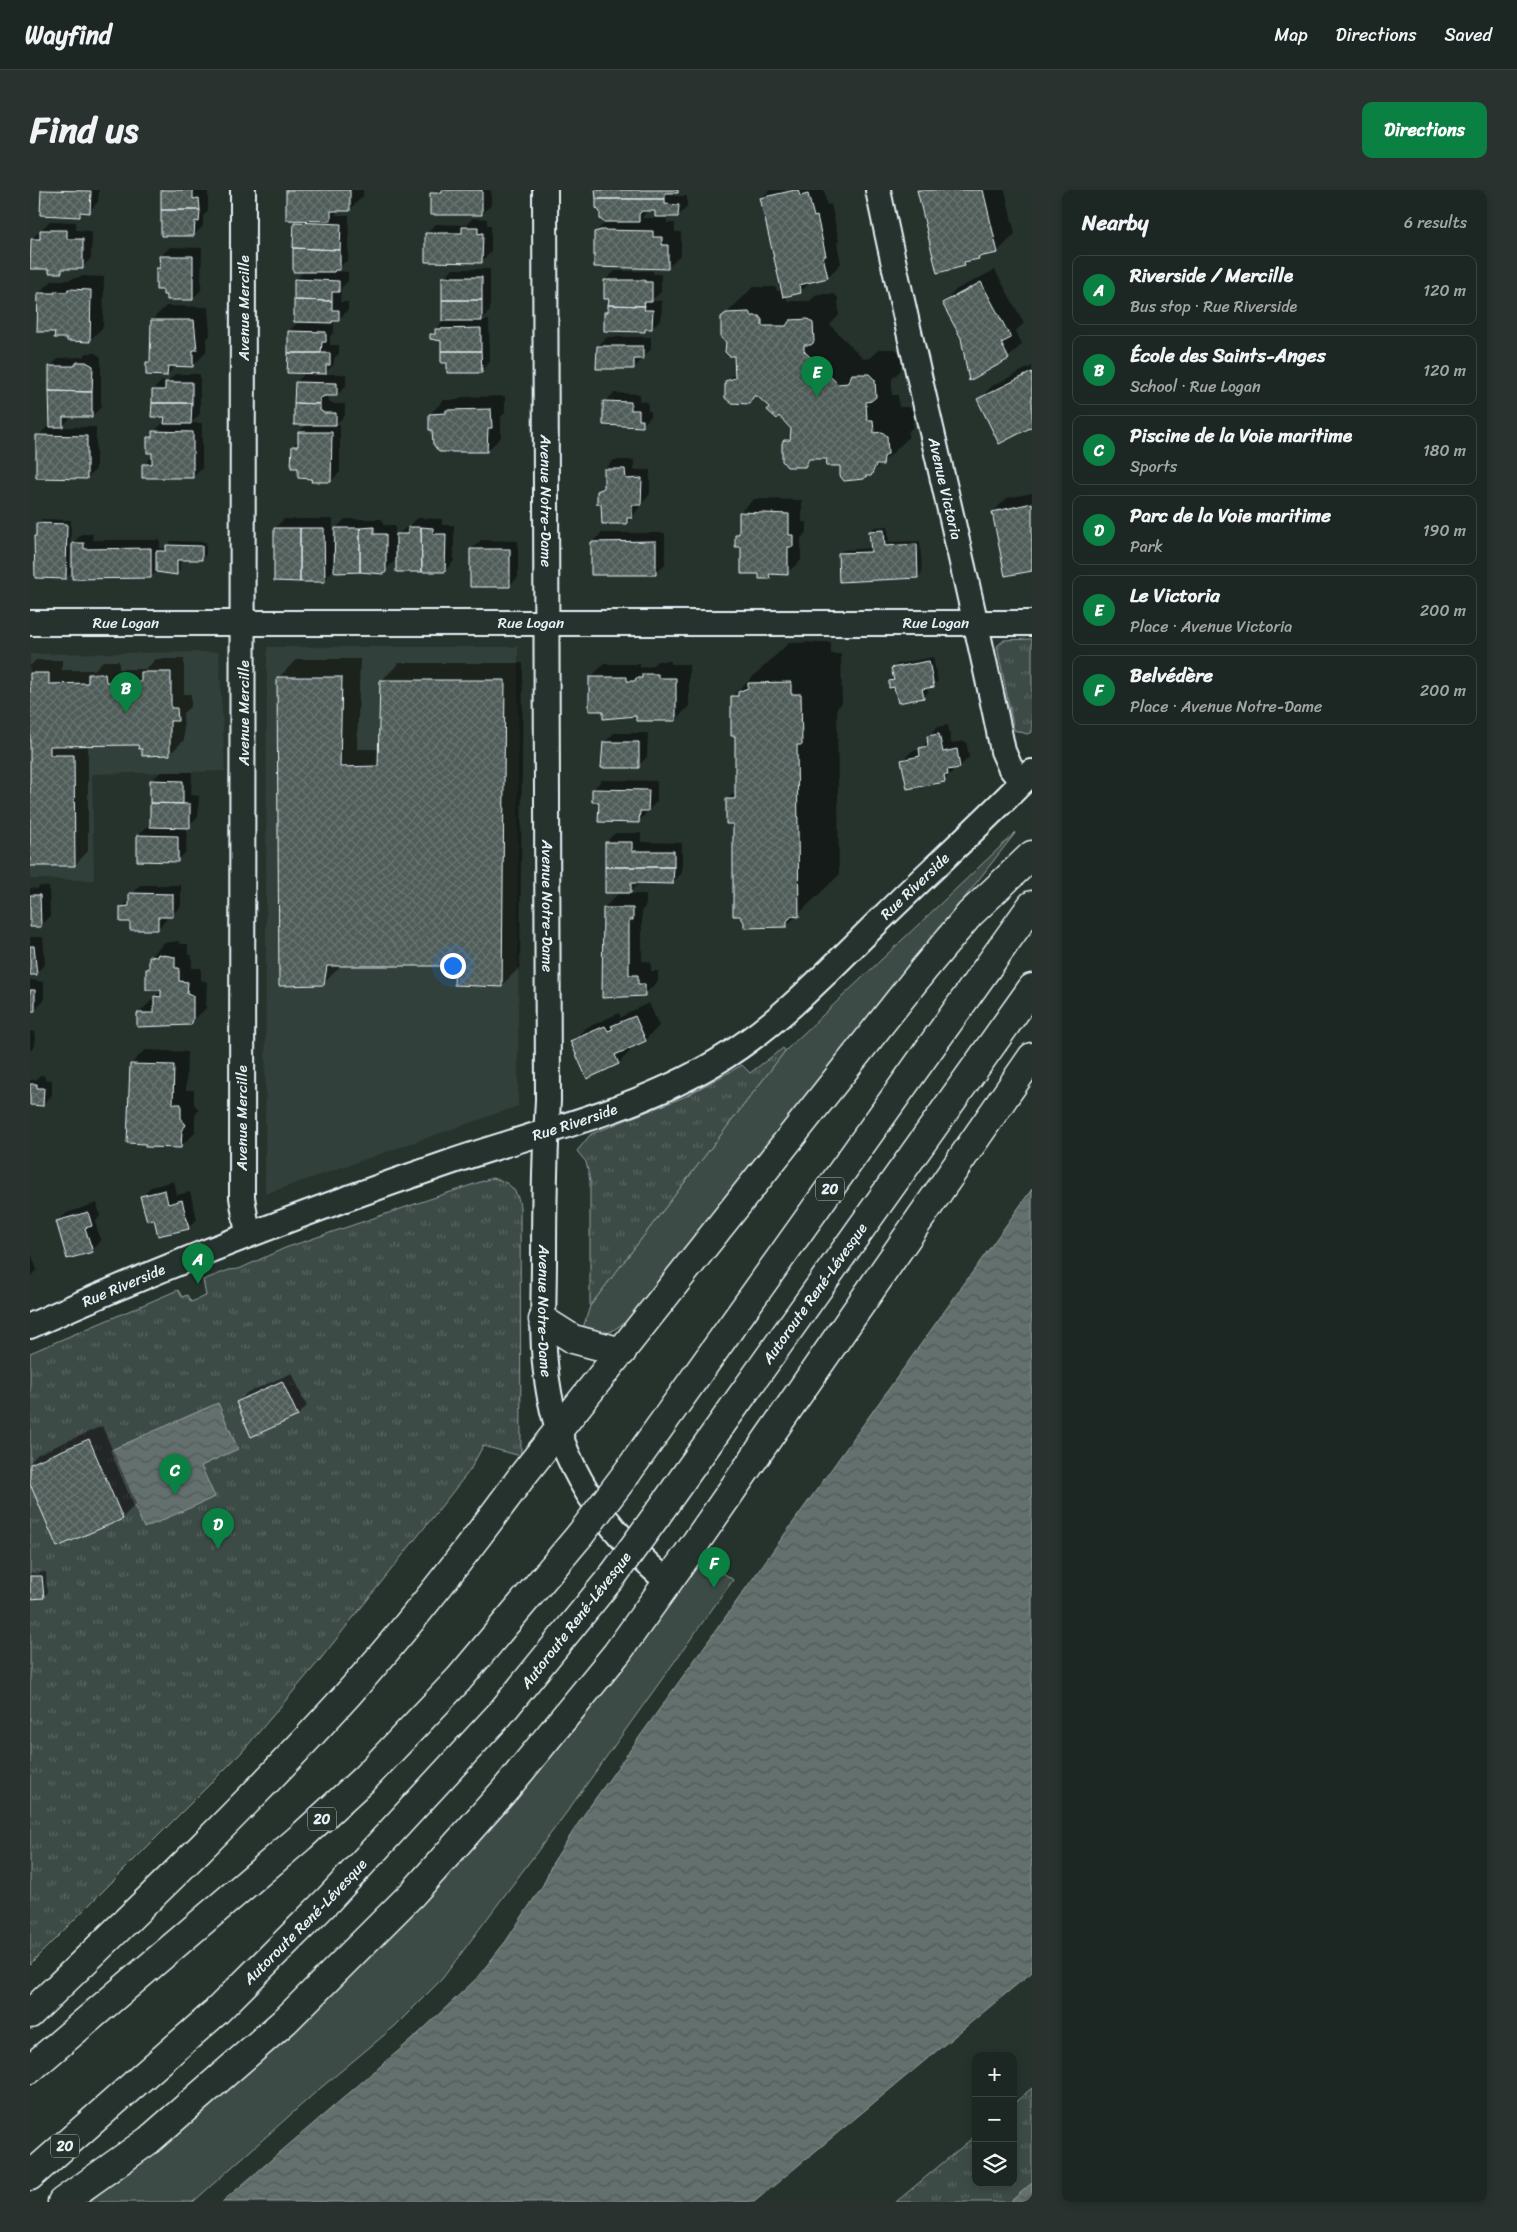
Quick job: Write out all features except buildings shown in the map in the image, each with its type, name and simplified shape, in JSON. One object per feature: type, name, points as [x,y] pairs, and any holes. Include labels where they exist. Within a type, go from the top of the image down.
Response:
[{"type":"highway","points":[[30,2014],[221,1828],[350,1692],[419,1609],[924,969],[970,914],[1032,855]]},
{"type":"highway","name":"20","points":[[30,2069],[301,1837],[365,1778],[459,1679],[580,1535],[627,1473],[1032,905]]},
{"type":"highway","name":"Autoroute René-Lévesque","points":[[30,2176],[178,2047],[302,1927],[500,1714],[614,1574],[1032,988]]},
{"type":"highway","points":[[62,2202],[149,2140],[285,2021],[367,1941],[505,1790],[616,1652],[668,1582],[1032,1056]]},
{"type":"highway","points":[[543,1320],[573,1339],[622,1352]]},
{"type":"street","name":"Avenue Mercille","points":[[243,190],[242,1197],[248,1234]]},
{"type":"street","name":"Avenue Notre-Dame","points":[[545,190],[548,1100],[543,1320],[547,1379],[559,1430],[579,1478],[595,1507],[627,1545],[668,1582]]},
{"type":"street","name":"Avenue Victoria","points":[[878,190],[977,623],[1003,751],[1010,767],[1027,777]]},
{"type":"street","name":"Rue Logan","points":[[30,622],[244,624],[1032,623]]},
{"type":"street","name":"Rue Riverside","points":[[30,1326],[152,1272],[248,1234],[388,1183],[650,1096],[700,1072],[747,1043],[808,990],[1027,777]]},
{"type":"shaded area","points":[[267,647],[518,647],[518,1106],[265,1194]]},
{"type":"shaded area","points":[[219,652],[225,771],[92,774],[94,880],[30,879],[30,654]]},
{"type":"green space","points":[[1032,639],[1032,732],[1027,734],[1014,730],[997,646],[1004,640]]},
{"type":"green space","points":[[1016,832],[640,1312],[612,1331],[599,1336],[583,1328],[590,1306],[785,1051]]},
{"type":"green space","points":[[783,1048],[785,1051],[590,1306],[590,1181],[586,1162],[577,1151],[591,1134],[684,1097],[742,1065],[750,1073]]},
{"type":"green space","points":[[492,1178],[503,1181],[512,1187],[520,1207],[521,1456],[483,1446],[470,1470],[319,1661],[242,1752],[30,1964],[30,1353],[178,1290],[182,1297],[187,1295],[191,1302],[206,1296],[203,1280],[229,1270],[239,1269],[285,1248]]},
{"type":"green space","points":[[700,1556],[733,1580],[566,1813],[442,1979],[395,2026],[317,2091],[193,2202],[89,2202],[225,2090]]},
{"type":"green space","points":[[1032,2088],[1032,2202],[896,2202],[972,2138],[972,2187],[1017,2187],[1017,2101]]},
{"type":"water","points":[[1032,1189],[1032,1972],[754,2202],[222,2202],[418,2034],[476,1979],[506,1941],[543,1885],[552,1864],[585,1813]]},
{"type":"water","points":[[218,1403],[238,1449],[201,1466],[215,1497],[144,1528],[111,1450]]},
{"type":"water","points":[[1032,2183],[1032,2202],[1010,2202]]},
{"type":"place","name":"Le Victoria","points":[[817,397]]},
{"type":"place","name":"École des Saints-Anges","points":[[126,713]]},
{"type":"place","name":"Riverside / Mercille","points":[[198,1284]]},
{"type":"place","name":"Piscine de la Voie maritime","points":[[175,1495]]},
{"type":"place","name":"Parc de la Voie maritime","points":[[218,1549]]},
{"type":"place","name":"Belvédère","points":[[714,1588]]}]
